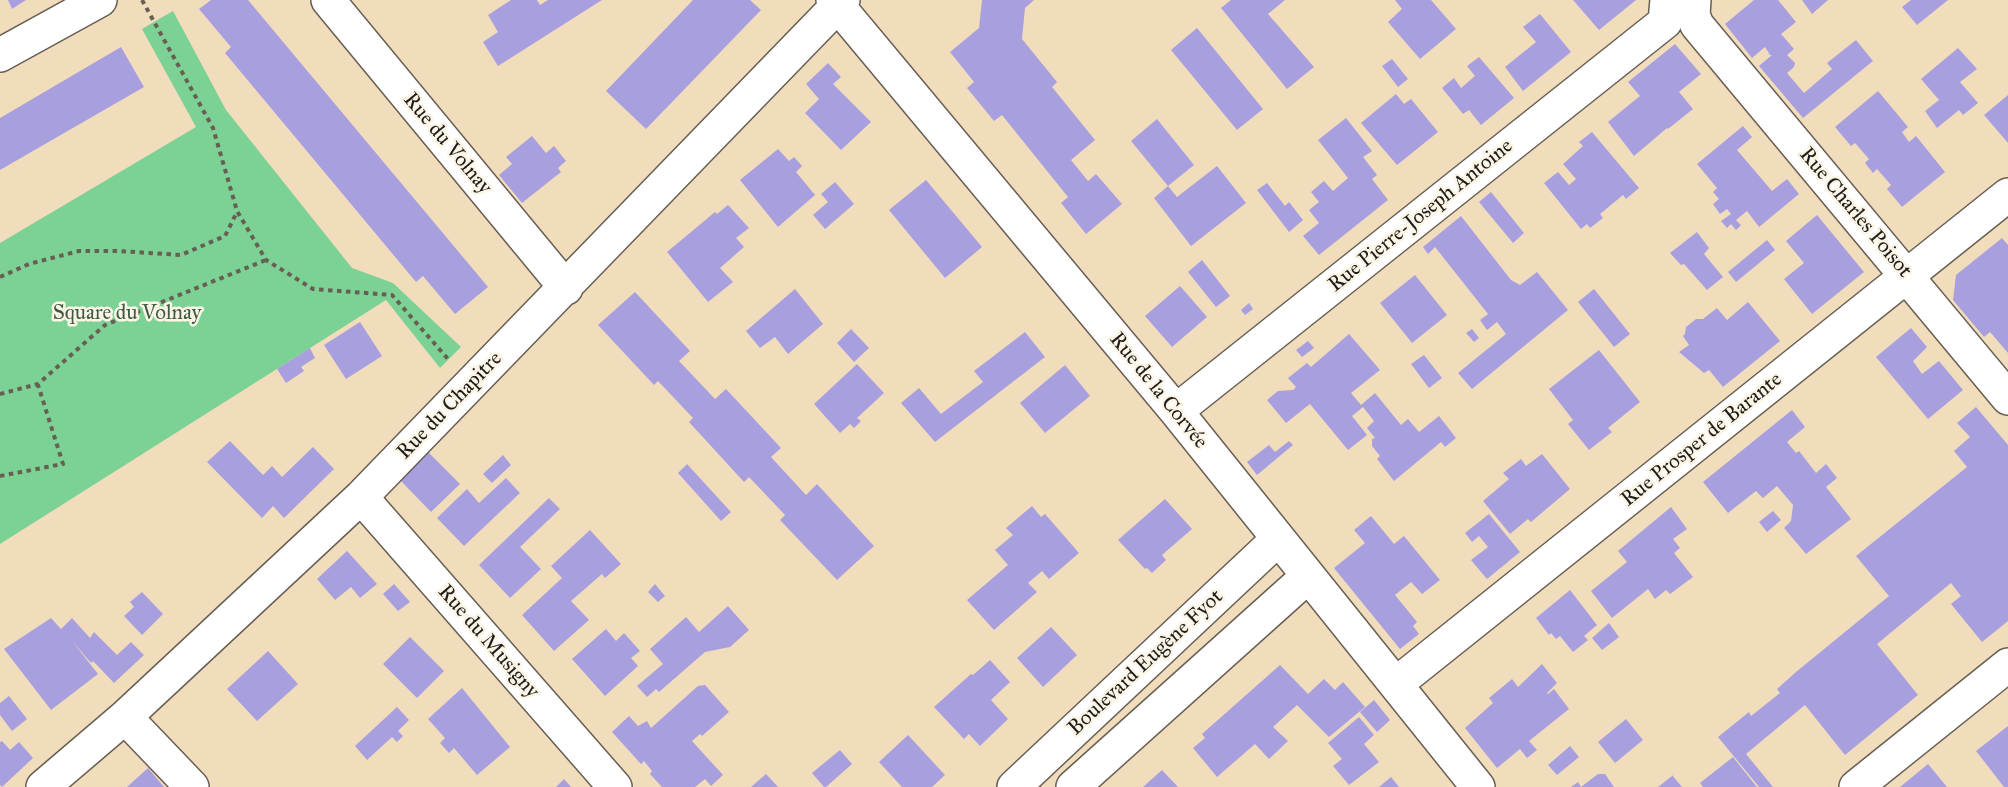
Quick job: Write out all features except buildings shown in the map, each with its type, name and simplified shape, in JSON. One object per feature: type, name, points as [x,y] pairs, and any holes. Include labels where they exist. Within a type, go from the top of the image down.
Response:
[{"type":"street","points":[[0,56],[100,0]]},
{"type":"street","name":"Rue du Volnay","points":[[328,0],[566,288]]},
{"type":"street","name":"Rue du Chapitre","points":[[43,787],[125,717],[361,497],[566,288],[838,2]]},
{"type":"street","name":"Rue de la Corvée","points":[[838,2],[1176,411],[1478,787]]},
{"type":"street","name":"Rue Pierre-Joseph Antoine","points":[[1176,411],[1666,11]]},
{"type":"street","name":"Rue Charles Poisot","points":[[1698,14],[2008,398]]},
{"type":"street","name":"Rue Prosper de Barante","points":[[1396,684],[2008,195]]},
{"type":"street","name":"Rue du Musigny","points":[[361,497],[615,787]]},
{"type":"street","name":"Boulevard Eugène Fyot","points":[[1014,787],[1278,539]]},
{"type":"street","name":"Boulevard Eugène Fyot","points":[[1073,787],[1307,576]]},
{"type":"street","points":[[1856,787],[2008,665]]},
{"type":"street","points":[[125,717],[192,787]]},
{"type":"path","points":[[142,0],[213,128],[237,211],[266,260],[314,289],[392,295],[470,384]]},
{"type":"path","points":[[0,277],[28,264],[79,251],[181,255],[225,236],[237,211]]},
{"type":"path","points":[[0,394],[38,384],[105,325],[266,260]]},
{"type":"path","points":[[0,476],[63,464],[38,384]]},
{"type":"green space","name":"Square du Volnay","points":[[173,11],[226,110],[352,268],[393,283],[461,347],[440,368],[386,300],[0,544],[0,243],[196,127],[142,29]]}]
